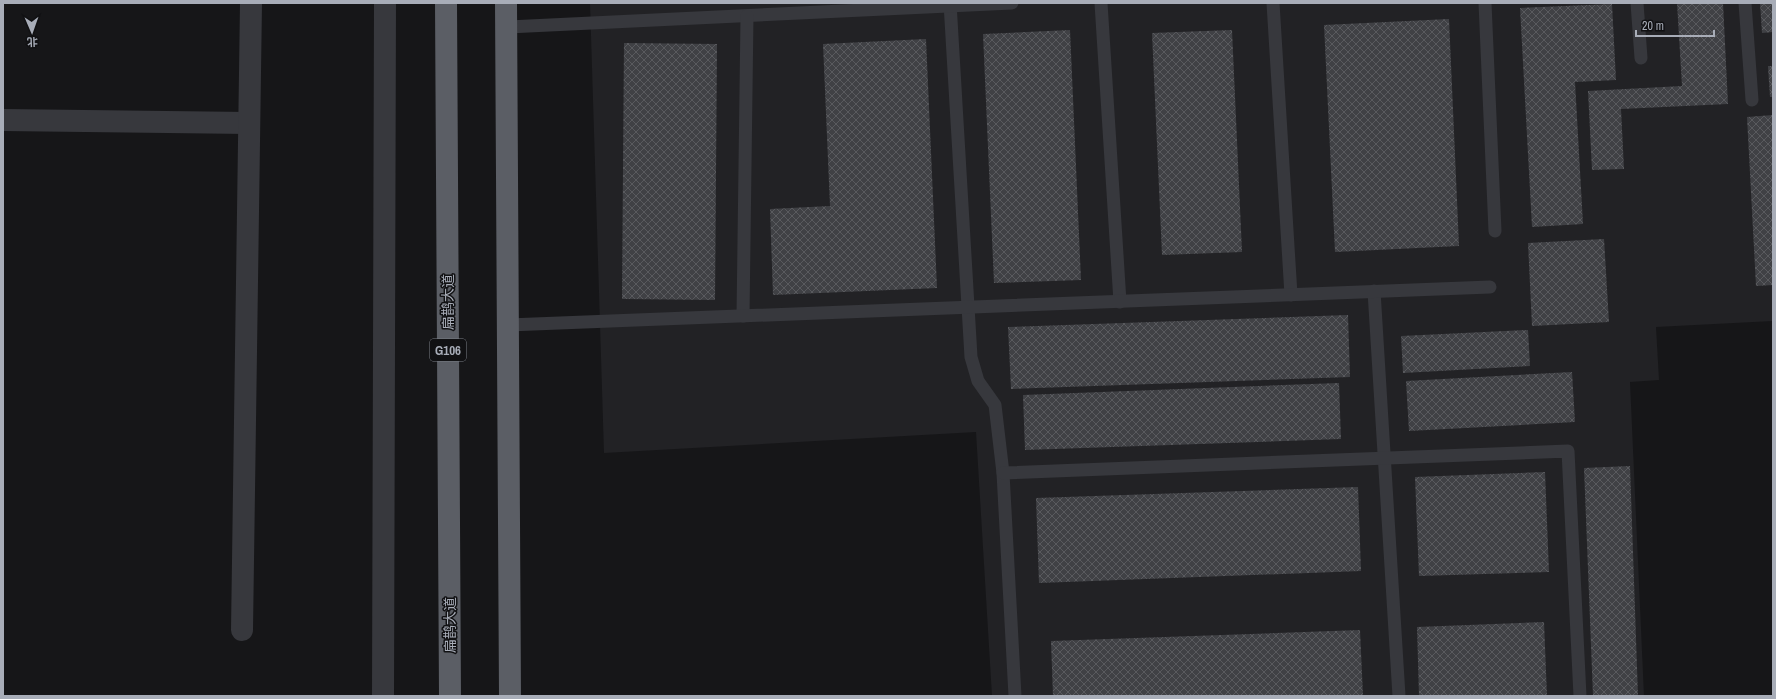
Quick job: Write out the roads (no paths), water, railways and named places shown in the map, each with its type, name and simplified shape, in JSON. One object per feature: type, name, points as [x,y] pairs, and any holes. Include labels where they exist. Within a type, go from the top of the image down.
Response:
[{"type":"highway","name":"扁鹊大道","points":[[446,3],[450,696]]},
{"type":"highway","points":[[506,3],[510,696]]},
{"type":"street","points":[[242,630],[251,3]]},
{"type":"street","points":[[383,696],[385,3]]},
{"type":"street","points":[[3,120],[249,123]]},
{"type":"lane","points":[[506,27],[747,16],[950,4],[1012,3]]},
{"type":"lane","points":[[1101,3],[1120,302]]},
{"type":"lane","points":[[1273,3],[1291,295]]},
{"type":"lane","points":[[1485,3],[1495,231]]},
{"type":"lane","points":[[1637,3],[1641,58]]},
{"type":"lane","points":[[1745,3],[1752,100]]},
{"type":"lane","points":[[950,4],[971,357],[978,381],[995,405],[1003,473],[1015,696]]},
{"type":"lane","points":[[743,316],[747,16]]},
{"type":"lane","points":[[508,326],[1490,287]]},
{"type":"lane","points":[[1374,291],[1399,696]]},
{"type":"lane","points":[[1003,473],[1568,451],[1580,696]]}]
